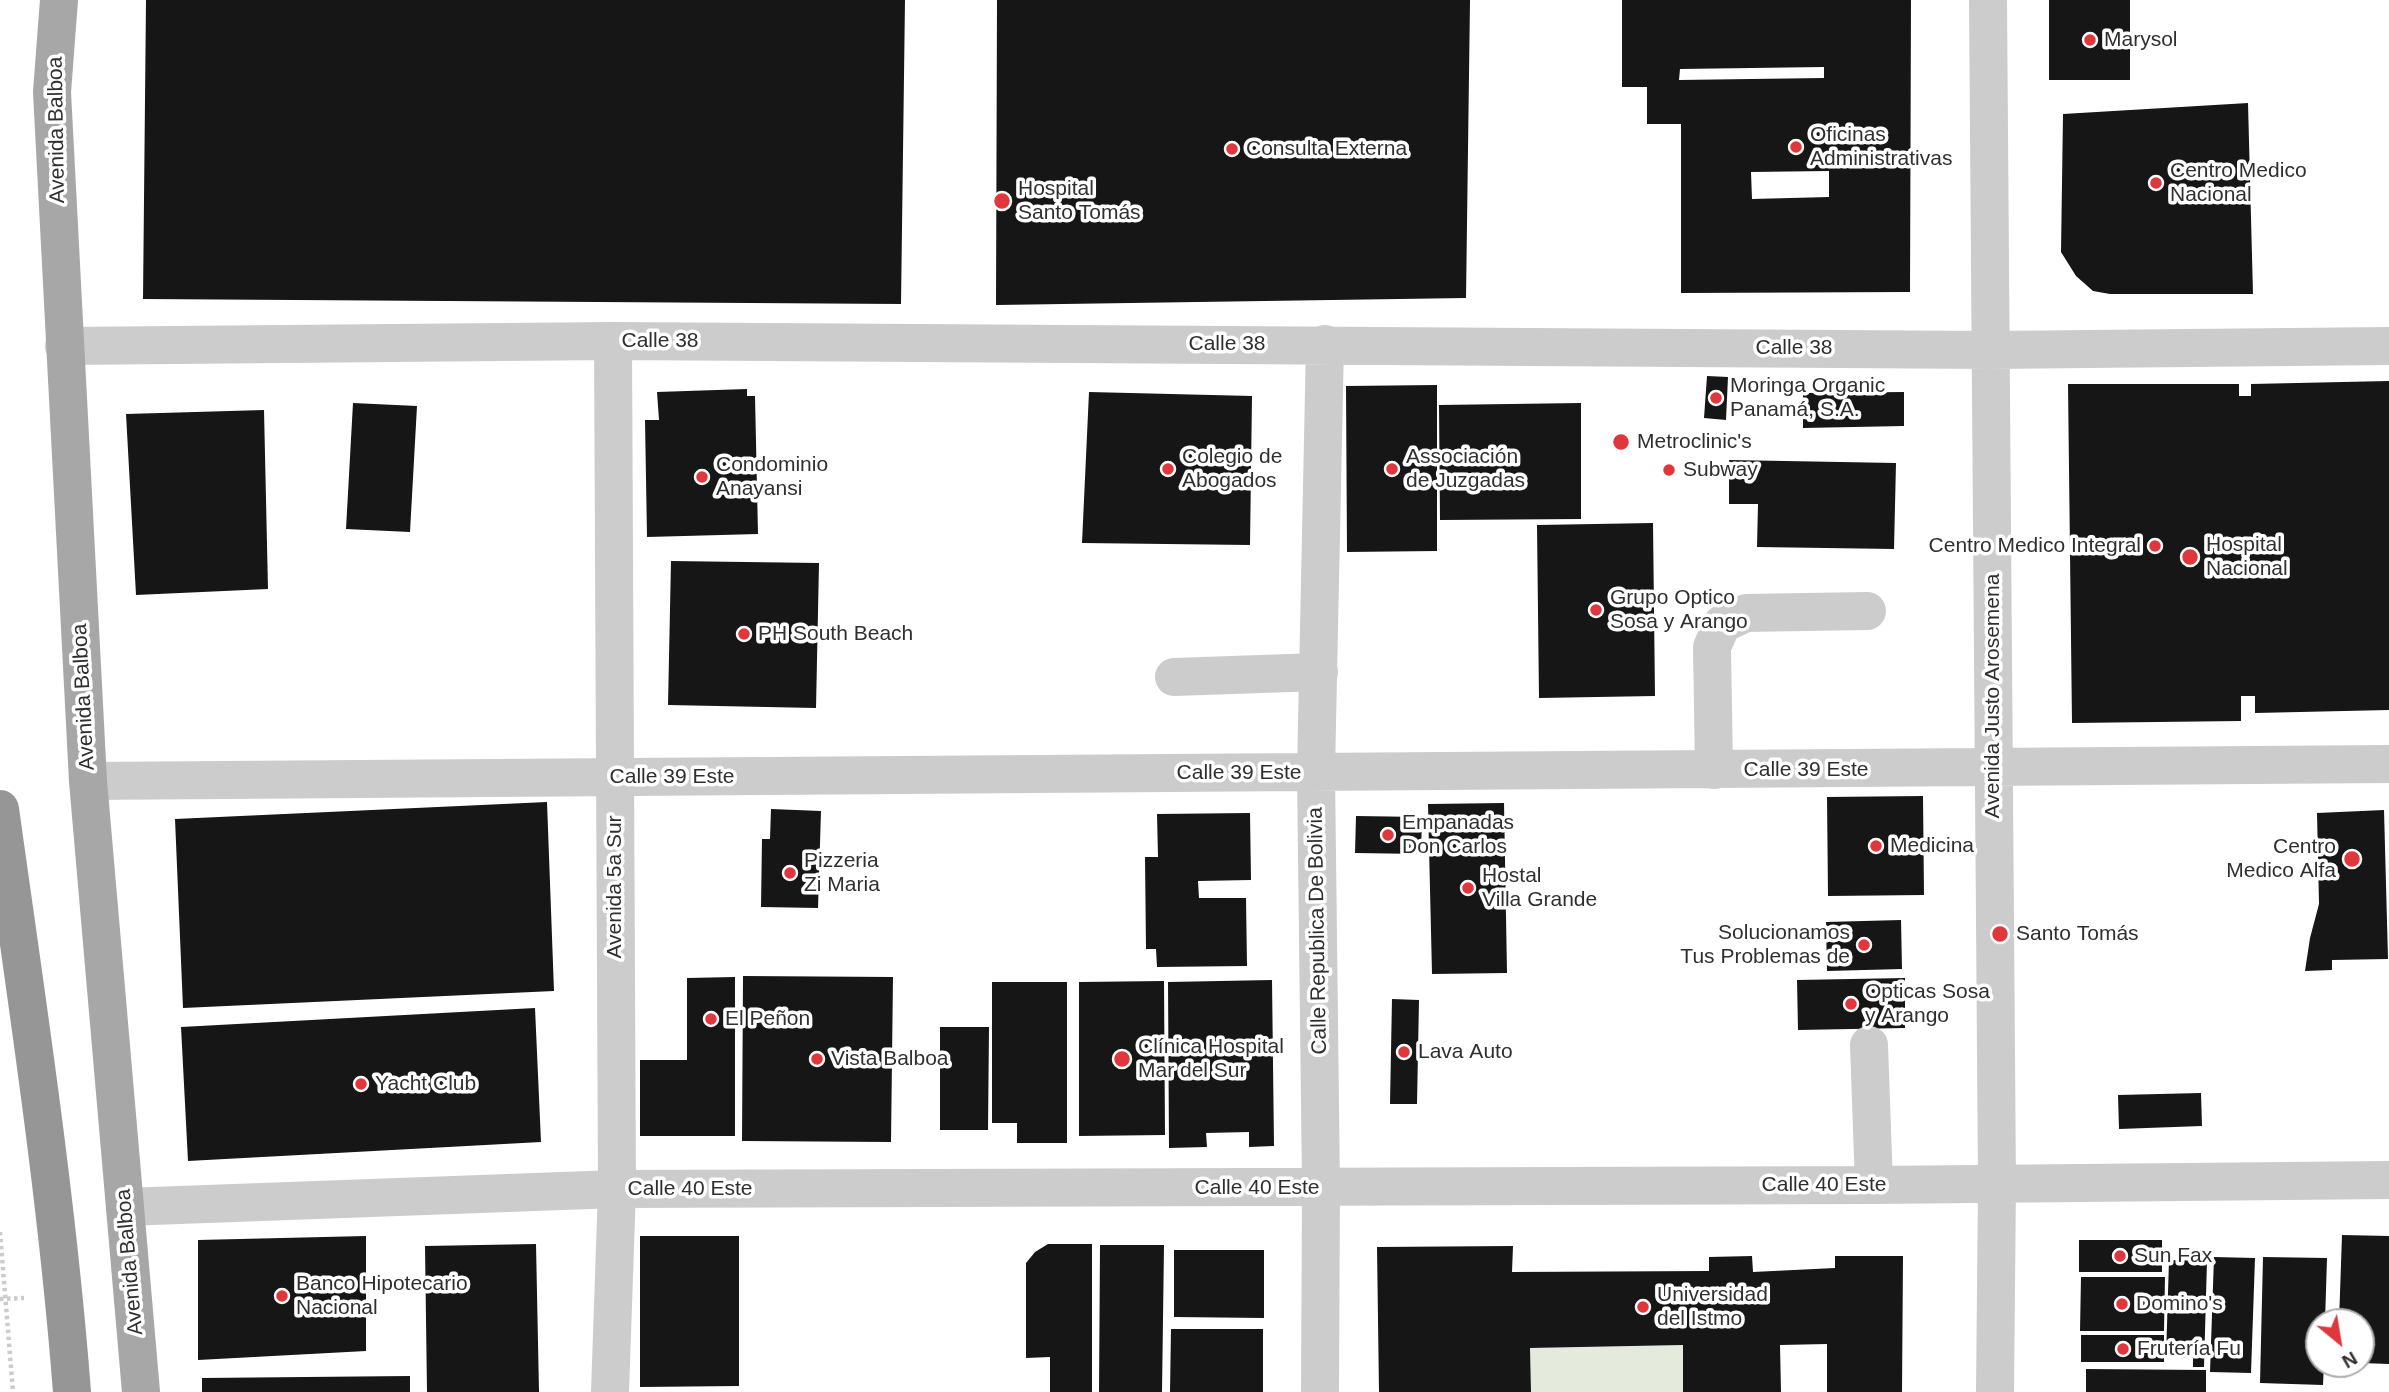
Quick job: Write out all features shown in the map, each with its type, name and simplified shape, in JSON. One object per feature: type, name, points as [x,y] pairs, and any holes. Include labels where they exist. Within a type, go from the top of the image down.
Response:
[{"type":"highway","points":[[0,809],[55,1208],[72,1392]]},
{"type":"main road","name":"Avenida Balboa","points":[[59,0],[52,92],[88,781],[141,1392]]},
{"type":"street","name":"Avenida Justo Arosemena","points":[[1988,0],[1997,1184],[1994,1392]]},
{"type":"street","name":"Calle 38","points":[[64,346],[613,341],[1990,350],[2389,346]]},
{"type":"street","name":"Avenida 5a Sur","points":[[610,1392],[617,1189],[613,341]]},
{"type":"street","name":"Calle Republica De Bolivia","points":[[1320,1392],[1321,1187],[1316,772],[1325,344]]},
{"type":"street","points":[[1714,770],[1712,647],[1722,624],[1746,613],[1867,611]]},
{"type":"street","points":[[1174,677],[1319,672]]},
{"type":"street","name":"Calle 39 Este","points":[[88,781],[2389,764]]},
{"type":"street","points":[[1869,1045],[1874,1185]]},
{"type":"street","name":"Calle 40 Este","points":[[125,1207],[617,1189],[1874,1185],[2389,1180]]},
{"type":"path","points":[[0,1232],[3,1299],[13,1392]]},
{"type":"shaded area","points":[[1683,1345],[1683,1392],[1531,1392],[1530,1348]]},
{"type":"building","points":[[146,0],[905,0],[901,304],[143,299]]},
{"type":"building","name":"Consulta Externa","points":[[997,0],[1470,0],[1466,298],[996,305]]},
{"type":"building","name":"Oficinas Administrativas","points":[[1622,0],[1911,0],[1910,292],[1681,293],[1681,124],[1647,124],[1647,87],[1622,87]],"holes":[[[1824,67],[1824,78],[1679,80],[1680,69]],[[1829,171],[1829,197],[1752,199],[1751,172]]]},
{"type":"building","name":"Marysol","points":[[2049,0],[2130,0],[2130,80],[2049,80]]},
{"type":"building","name":"Centro Medico Nacional","points":[[2248,103],[2253,294],[2110,294],[2093,291],[2076,276],[2061,252],[2063,114]]},
{"type":"building","name":"Moringa Organic Panamá, S.A.","points":[[1707,376],[1728,377],[1726,420],[1704,418]]},
{"type":"building","name":"Hospital Nacional","points":[[2389,381],[2389,710],[2255,713],[2255,696],[2241,696],[2241,721],[2072,723],[2068,384],[2239,384],[2239,396],[2251,396],[2251,384]]},
{"type":"building","name":"Associación de Juzgadas","points":[[1437,385],[1437,551],[1347,552],[1346,386]]},
{"type":"building","name":"Condominio Anayansi","points":[[747,389],[747,396],[755,396],[758,534],[647,537],[645,420],[659,420],[657,392]]},
{"type":"building","name":"Colegio de Abogados","points":[[1089,392],[1252,396],[1250,545],[1082,543]]},
{"type":"building","points":[[1904,392],[1904,426],[1803,428],[1803,393]]},
{"type":"building","points":[[353,403],[417,406],[410,532],[346,529]]},
{"type":"building","points":[[1581,403],[1581,519],[1440,520],[1439,405]]},
{"type":"building","points":[[264,410],[268,589],[136,595],[126,414]]},
{"type":"building","points":[[1729,460],[1896,463],[1894,549],[1757,547],[1758,504],[1729,504]]},
{"type":"building","name":"Grupo Optico Sosa y Arango","points":[[1653,523],[1655,696],[1539,698],[1537,525]]},
{"type":"building","name":"PH South Beach","points":[[671,561],[819,563],[816,708],[668,705]]},
{"type":"building","name":"Medicina","points":[[1923,796],[1924,895],[1828,896],[1827,797]]},
{"type":"building","points":[[547,802],[554,991],[183,1008],[175,819]]},
{"type":"building","name":"Hostal Villa Grande","points":[[1504,803],[1507,973],[1432,974],[1428,804]]},
{"type":"building","name":"Pizzeria Zi Maria","points":[[771,809],[821,811],[818,908],[761,907],[762,839],[770,839]]},
{"type":"building","name":"Centro Medico Alfa","points":[[2384,810],[2388,959],[2332,960],[2332,970],[2305,971],[2319,904],[2317,813]]},
{"type":"building","points":[[1250,813],[1251,880],[1198,881],[1199,898],[1246,898],[1247,966],[1157,967],[1156,949],[1146,949],[1145,857],[1158,857],[1157,814]]},
{"type":"building","name":"Empanadas Don Carlos","points":[[1356,816],[1422,817],[1421,854],[1355,853]]},
{"type":"building","name":"Solucionamos Tus Problemas de","points":[[1901,920],[1902,969],[1827,971],[1826,922]]},
{"type":"building","name":"Vista Balboa","points":[[743,976],[893,977],[891,1142],[742,1141]]},
{"type":"building","name":"El Peñon","points":[[735,977],[735,1136],[640,1136],[640,1060],[687,1060],[687,978]]},
{"type":"building","name":"Opticas Sosa y Arango","points":[[1905,978],[1905,1028],[1798,1030],[1797,980]]},
{"type":"building","points":[[1272,980],[1274,1146],[1249,1147],[1249,1132],[1206,1133],[1207,1147],[1169,1148],[1168,982]]},
{"type":"building","name":"Clínica Hospital Mar del Sur","points":[[1164,981],[1165,1135],[1079,1136],[1079,982]]},
{"type":"building","points":[[992,982],[1067,982],[1067,1143],[1017,1143],[1017,1123],[992,1123]]},
{"type":"building","name":"Lava Auto","points":[[1392,999],[1419,1000],[1417,1104],[1390,1104]]},
{"type":"building","name":"Yacht Club","points":[[535,1008],[541,1142],[188,1161],[181,1027]]},
{"type":"building","points":[[940,1027],[989,1027],[988,1130],[940,1130]]},
{"type":"building","points":[[2201,1093],[2202,1126],[2119,1129],[2118,1095]]},
{"type":"building","points":[[2342,1235],[2389,1236],[2389,1364],[2375,1364],[2375,1308],[2339,1308]]},
{"type":"building","name":"Banco Hipotecario Nacional","points":[[366,1236],[366,1351],[198,1360],[198,1240]]},
{"type":"building","points":[[640,1236],[739,1236],[739,1386],[640,1387]]},
{"type":"building","name":"Sun Fax","points":[[2079,1240],[2162,1240],[2162,1272],[2079,1272]]},
{"type":"building","points":[[536,1244],[539,1392],[427,1392],[425,1246]]},
{"type":"building","points":[[1048,1244],[1092,1244],[1092,1392],[1050,1392],[1050,1357],[1026,1358],[1026,1263],[1035,1252]]},
{"type":"building","points":[[1100,1245],[1164,1245],[1162,1392],[1099,1392]]},
{"type":"building","name":"Universidad del Istmo","points":[[1513,1246],[1512,1272],[1709,1271],[1709,1257],[1752,1256],[1753,1272],[1835,1268],[1835,1256],[1903,1256],[1902,1392],[1827,1392],[1827,1344],[1780,1345],[1781,1392],[1683,1392],[1683,1345],[1530,1348],[1531,1392],[1379,1392],[1377,1247]]},
{"type":"building","points":[[1174,1250],[1264,1250],[1264,1318],[1174,1317]]},
{"type":"building","points":[[2214,1257],[2255,1258],[2251,1373],[2210,1372]]},
{"type":"building","points":[[2263,1257],[2327,1258],[2325,1308],[2305,1308],[2305,1378],[2323,1378],[2323,1385],[2260,1383]]},
{"type":"building","points":[[2169,1260],[2207,1261],[2204,1367],[2193,1367],[2193,1358],[2166,1357]]},
{"type":"building","name":"Domino's","points":[[2081,1277],[2165,1277],[2164,1331],[2080,1331]]},
{"type":"building","points":[[1171,1329],[1263,1329],[1263,1392],[1170,1392]]},
{"type":"building","name":"Frutería Fu","points":[[2081,1335],[2164,1335],[2164,1362],[2081,1362]]},
{"type":"building","points":[[2086,1369],[2206,1370],[2206,1392],[2086,1392]]},
{"type":"building","points":[[410,1376],[410,1392],[202,1392],[202,1378]]},
{"type":"place","name":"Marysol","points":[[2090,40]]},
{"type":"place","name":"Oficinas Administrativas","points":[[1796,147]]},
{"type":"place","name":"Consulta Externa","points":[[1232,149]]},
{"type":"place","name":"Centro Medico Nacional","points":[[2156,183]]},
{"type":"place","name":"Hospital Santo Tomás","points":[[1002,201]]},
{"type":"place","name":"Moringa Organic Panamá, S.A.","points":[[1716,398]]},
{"type":"place","name":"Metroclinic's","points":[[1621,442]]},
{"type":"place","name":"Colegio de Abogados","points":[[1168,469]]},
{"type":"place","name":"Associación de Juzgadas","points":[[1392,469]]},
{"type":"place","name":"Subway","points":[[1669,470]]},
{"type":"place","name":"Condominio Anayansi","points":[[702,477]]},
{"type":"place","name":"Centro Medico Integral","points":[[2155,546]]},
{"type":"place","name":"Hospital Nacional","points":[[2190,557]]},
{"type":"place","name":"Grupo Optico Sosa y Arango","points":[[1596,610]]},
{"type":"place","name":"PH South Beach","points":[[744,634]]},
{"type":"place","name":"Empanadas Don Carlos","points":[[1388,835]]},
{"type":"place","name":"Medicina","points":[[1876,846]]},
{"type":"place","name":"Centro Medico Alfa","points":[[2352,859]]},
{"type":"place","name":"Pizzeria Zi Maria","points":[[790,873]]},
{"type":"place","name":"Hostal Villa Grande","points":[[1468,888]]},
{"type":"place","name":"Santo Tomás","points":[[2000,934]]},
{"type":"place","name":"Solucionamos Tus Problemas de","points":[[1864,945]]},
{"type":"place","name":"Opticas Sosa y Arango","points":[[1851,1004]]},
{"type":"place","name":"El Peñon","points":[[711,1019]]},
{"type":"place","name":"Lava Auto","points":[[1404,1052]]},
{"type":"place","name":"Vista Balboa","points":[[817,1059]]},
{"type":"place","name":"Clínica Hospital Mar del Sur","points":[[1122,1059]]},
{"type":"place","name":"Yacht Club","points":[[361,1084]]},
{"type":"place","name":"Sun Fax","points":[[2120,1256]]},
{"type":"place","name":"Banco Hipotecario Nacional","points":[[282,1296]]},
{"type":"place","name":"Domino's","points":[[2122,1304]]},
{"type":"place","name":"Universidad del Istmo","points":[[1643,1307]]},
{"type":"place","name":"Frutería Fu","points":[[2123,1349]]}]
